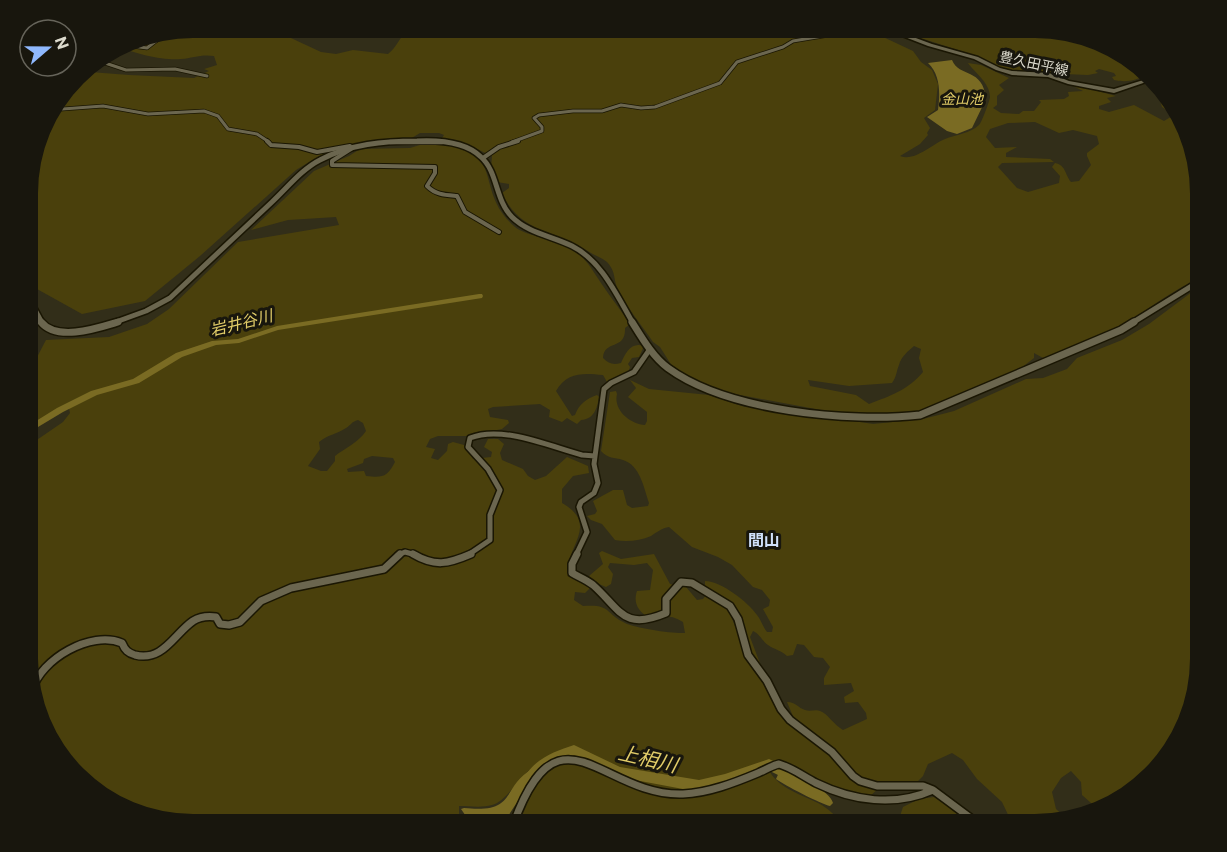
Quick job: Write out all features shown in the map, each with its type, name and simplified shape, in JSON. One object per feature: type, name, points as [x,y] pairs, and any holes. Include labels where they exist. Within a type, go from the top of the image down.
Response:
[{"type":"main road","name":"豊久田平線","points":[[910,38],[976,58],[1000,70],[1027,75],[1049,75],[1068,82],[1121,92],[1144,83]]},
{"type":"street","points":[[483,158],[493,154],[500,147],[524,141],[542,131],[542,127],[534,118],[539,115],[598,111],[621,105],[641,108],[655,107],[720,83],[740,61],[807,38]]},
{"type":"street","points":[[107,64],[126,70],[175,69],[207,76]]},
{"type":"street","points":[[62,109],[103,106],[148,114],[204,111],[218,116],[228,129],[257,133],[264,136],[271,145],[299,147],[317,152],[354,147],[445,142],[466,147],[483,158],[502,205],[513,219],[527,228],[574,246],[590,258],[650,349],[675,374],[691,384],[718,394],[846,417],[908,418],[931,412],[1106,337],[1135,323],[1189,288]]},
{"type":"street","points":[[354,147],[332,161],[332,165],[435,167],[435,173],[427,186],[437,194],[457,196],[465,212],[499,231]]},
{"type":"street","points":[[38,312],[40,321],[45,327],[57,332],[87,329],[155,309],[170,298],[304,169],[328,155],[354,147]]},
{"type":"street","points":[[650,349],[645,352],[634,372],[611,382],[604,389],[593,469],[597,478],[597,489],[581,502],[579,507],[587,527],[586,536],[571,568],[576,577],[598,588],[613,608],[640,621],[662,617],[666,613],[666,599],[681,582],[692,583],[722,598],[735,612],[744,645],[753,664],[767,681],[781,709],[790,720],[832,752],[860,781],[892,787],[923,786],[933,790],[965,814]]},
{"type":"street","points":[[39,676],[47,665],[98,639],[117,639],[122,643],[123,650],[127,654],[154,654],[162,652],[183,628],[205,616],[216,617],[220,624],[230,627],[243,620],[252,607],[261,601],[299,584],[384,569],[390,566],[400,553],[405,552],[411,552],[430,563],[438,564],[459,559],[483,549],[490,540],[490,516],[500,490],[488,469],[468,447],[470,438],[476,434],[501,433],[582,455],[596,456]]},
{"type":"street","points":[[518,814],[528,794],[545,769],[554,762],[572,758],[586,760],[616,778],[638,787],[681,794],[703,792],[778,764],[840,794],[855,797],[899,800],[933,790]]},
{"type":"shaded area","points":[[193,38],[291,38],[321,52],[336,54],[353,50],[388,54],[401,38],[885,38],[913,51],[921,62],[932,70],[938,84],[935,110],[924,118],[930,128],[928,135],[920,144],[900,156],[917,155],[945,139],[963,134],[980,124],[990,97],[988,87],[968,63],[981,65],[1009,78],[999,85],[1004,90],[997,96],[997,105],[993,108],[1001,113],[1019,114],[1023,111],[1034,111],[1041,102],[1039,100],[1064,99],[1069,96],[1068,92],[1083,91],[1073,86],[1076,85],[1116,96],[1107,98],[1111,102],[1099,106],[1099,109],[1109,112],[1134,105],[1164,121],[1169,118],[1178,133],[1188,173],[1189,283],[1111,331],[1045,359],[1034,353],[1034,358],[1021,368],[919,412],[872,417],[837,413],[708,389],[689,379],[672,366],[620,294],[607,262],[578,245],[540,230],[519,217],[502,193],[509,188],[509,184],[497,182],[491,168],[492,156],[466,144],[426,141],[442,138],[444,135],[420,133],[410,139],[346,146],[319,156],[296,170],[200,256],[145,301],[82,314],[38,290],[39,173],[49,133],[58,115],[76,90],[95,72],[194,78],[209,71],[204,69],[217,65],[214,56],[159,58],[131,51],[153,43]],"holes":[[[1035,122],[1059,133],[1073,130],[1097,136],[1099,144],[1087,153],[1091,165],[1079,181],[1071,182],[1063,168],[1055,163],[1052,167],[1060,176],[1059,183],[1028,192],[1017,188],[998,167],[1002,163],[1054,162],[1050,159],[1006,157],[1006,153],[1017,147],[995,148],[986,137],[990,129],[1008,123]],[[914,346],[921,349],[919,358],[923,372],[917,378],[905,388],[869,404],[856,395],[810,386],[808,380],[849,386],[892,383],[901,359]]]},
{"type":"shaded area","points":[[920,38],[1064,40],[1094,49],[1112,58],[1139,78],[1114,80],[1112,77],[1116,76],[1114,73],[1099,69],[1095,71],[1098,73],[1088,75],[1019,72],[1003,69],[980,57]]},
{"type":"shaded area","points":[[423,144],[451,146],[469,152],[480,160],[494,197],[502,212],[515,227],[576,251],[589,265],[630,324],[625,328],[622,340],[607,349],[603,358],[611,364],[621,363],[632,347],[644,346],[639,357],[632,358],[628,364],[630,367],[628,373],[607,382],[603,375],[576,375],[560,385],[556,391],[572,416],[586,400],[597,395],[599,397],[596,409],[589,418],[577,424],[567,418],[562,422],[549,417],[550,410],[540,404],[493,407],[488,409],[490,417],[508,420],[509,423],[502,429],[468,436],[438,436],[430,439],[426,447],[435,449],[431,458],[438,460],[447,451],[448,444],[453,442],[464,445],[473,459],[491,457],[492,452],[484,447],[488,439],[498,439],[504,444],[500,453],[502,460],[523,469],[535,480],[546,476],[567,457],[588,466],[589,473],[573,476],[562,489],[562,503],[579,520],[580,529],[568,566],[569,576],[590,588],[585,593],[575,592],[574,600],[583,606],[599,606],[630,625],[672,633],[685,633],[683,622],[666,616],[649,618],[637,606],[637,591],[650,590],[653,570],[647,563],[634,565],[610,563],[608,567],[613,574],[611,584],[606,587],[592,581],[589,576],[603,564],[599,553],[602,551],[621,559],[654,554],[670,584],[686,587],[697,600],[703,599],[707,594],[727,607],[751,664],[762,678],[777,709],[786,721],[830,755],[848,775],[878,789],[870,796],[853,795],[774,763],[770,772],[774,778],[791,790],[822,805],[833,814],[523,814],[535,786],[546,773],[537,764],[498,802],[484,806],[459,806],[459,814],[183,814],[163,812],[133,803],[98,782],[76,762],[58,737],[49,719],[40,689],[38,669],[38,439],[63,422],[70,413],[69,408],[61,409],[38,422],[38,355],[46,340],[109,337],[147,324],[169,309],[238,242],[339,225],[336,217],[288,220],[251,230],[314,171],[360,149],[410,148]],"holes":[[[358,420],[363,423],[366,431],[335,456],[335,461],[327,471],[308,466],[320,449],[319,442]],[[372,456],[393,458],[395,462],[387,474],[377,477],[366,476],[364,471],[348,472],[347,469],[363,463],[364,459]]]},
{"type":"shaded area","points":[[1189,294],[1189,669],[1187,689],[1178,719],[1169,737],[1151,762],[1120,788],[1091,803],[1082,795],[1081,782],[1071,771],[1061,778],[1052,792],[1056,809],[1060,812],[1008,814],[1002,802],[977,779],[963,760],[952,753],[928,764],[923,776],[917,782],[884,784],[867,780],[853,773],[795,721],[787,702],[805,710],[823,712],[843,730],[867,719],[866,713],[858,702],[845,703],[844,697],[854,691],[851,683],[824,685],[824,678],[830,667],[823,658],[814,657],[804,645],[797,644],[793,655],[787,656],[768,645],[753,631],[750,637],[764,674],[754,663],[742,616],[729,600],[705,586],[705,581],[719,584],[741,599],[757,615],[767,632],[772,632],[773,627],[763,609],[769,606],[770,600],[762,590],[753,587],[732,565],[692,547],[669,527],[642,539],[619,541],[615,540],[602,524],[587,516],[597,511],[593,501],[613,490],[623,490],[627,505],[632,508],[648,506],[649,503],[641,478],[634,467],[601,451],[610,392],[616,391],[620,411],[628,419],[645,425],[647,421],[647,412],[628,397],[636,388],[630,380],[649,389],[709,395],[745,407],[771,408],[873,424],[923,419],[954,411],[1026,379],[1043,378],[1067,369],[1077,358],[1122,340],[1149,324]]},
{"type":"shaded area","points":[[934,797],[960,814],[901,814],[903,807],[919,799]]},
{"type":"water","name":"金山池","points":[[952,60],[955,66],[976,77],[984,89],[986,99],[972,128],[957,134],[947,131],[927,117],[938,110],[939,98],[939,85],[928,63]]},
{"type":"water","points":[[534,768],[537,772],[510,814],[464,814],[461,809],[481,809],[501,803],[523,775]]},
{"type":"water","points":[[781,768],[819,788],[833,803],[830,806],[819,802],[776,779]]},
{"type":"waterway","name":"岩井谷川","points":[[38,424],[94,393],[136,381],[179,355],[215,343],[239,341],[277,328],[479,296]]},
{"type":"waterway","name":"上相川","points":[[530,778],[549,760],[574,750],[619,772],[699,786],[725,780],[769,764],[786,773]]},
{"type":"district","name":"間山","points":[[764,539]]}]
